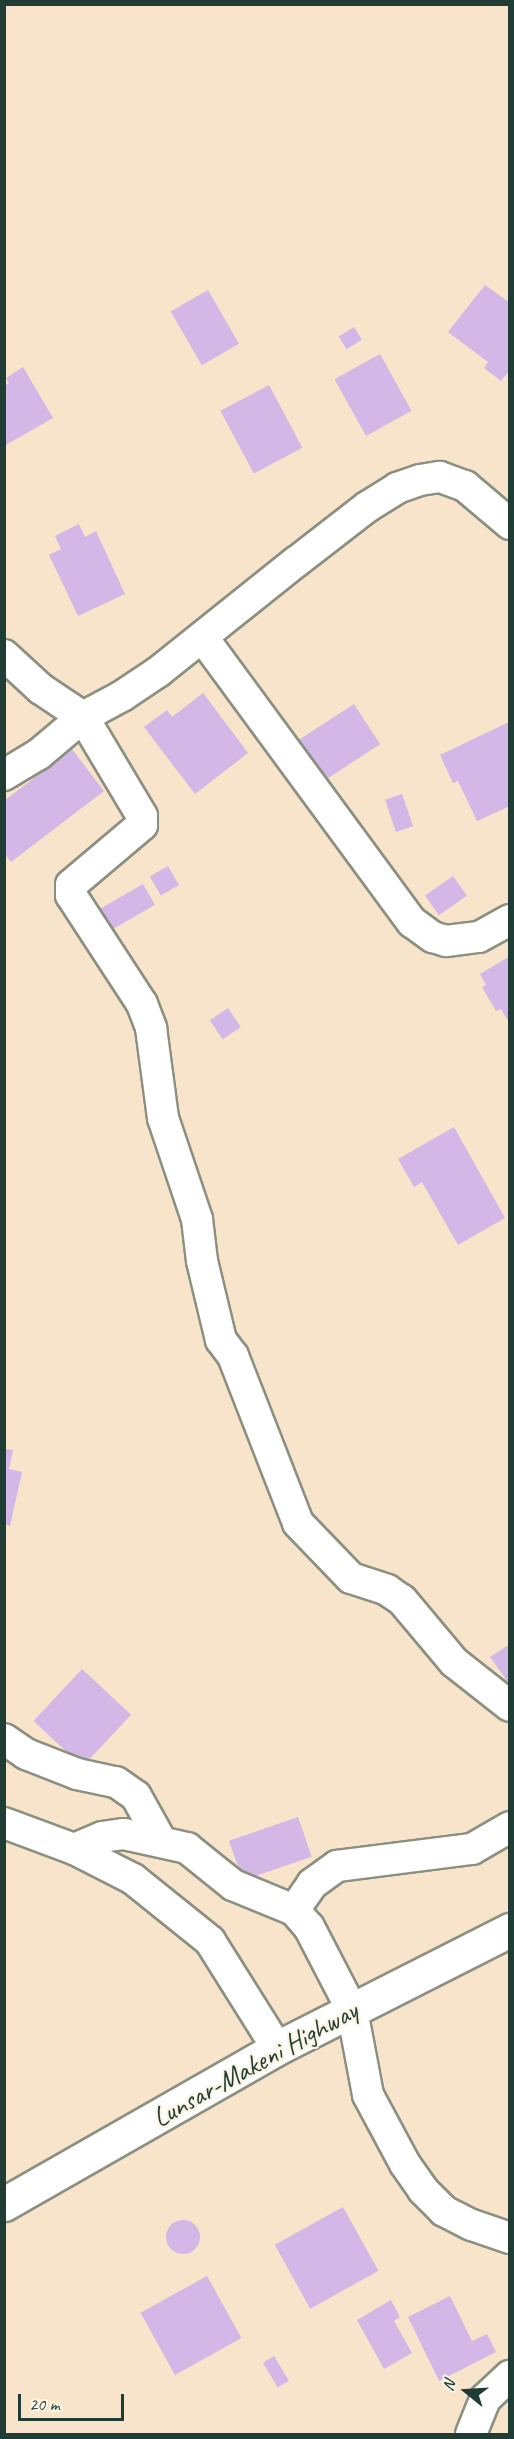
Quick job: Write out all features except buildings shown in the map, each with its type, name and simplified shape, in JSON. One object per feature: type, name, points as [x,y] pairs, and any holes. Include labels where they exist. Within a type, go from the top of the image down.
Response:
[{"type":"main road","name":"Lunsar-Makeni Highway","points":[[4,2204],[277,2048],[510,1930]]},
{"type":"street","points":[[4,775],[39,754],[83,717],[122,696],[203,638],[227,615],[367,507],[397,488],[420,480],[440,477],[465,486],[510,524]]},
{"type":"street","points":[[203,638],[412,922],[433,936],[446,941],[479,937],[510,920]]},
{"type":"street","points":[[5,656],[41,689],[83,717],[142,816],[142,825],[71,885],[71,895],[142,1004],[151,1028],[163,1118],[197,1219],[202,1261],[220,1340],[233,1356],[298,1522],[351,1578],[387,1590],[402,1600],[454,1662],[510,1706]]},
{"type":"street","points":[[4,1739],[26,1754],[77,1774],[116,1782],[136,1796],[161,1841]]},
{"type":"street","points":[[4,1823],[74,1849],[133,1879],[210,1941],[277,2048]]},
{"type":"street","points":[[294,1910],[312,1884],[337,1866],[472,1849],[510,1827]]},
{"type":"street","points":[[74,1849],[102,1837],[124,1834],[187,1848],[233,1885],[294,1910],[309,1927],[352,2010],[368,2096],[405,2164],[423,2190],[444,2211],[472,2225],[510,2238]]},
{"type":"street","points":[[471,2434],[485,2398],[510,2376]]}]
